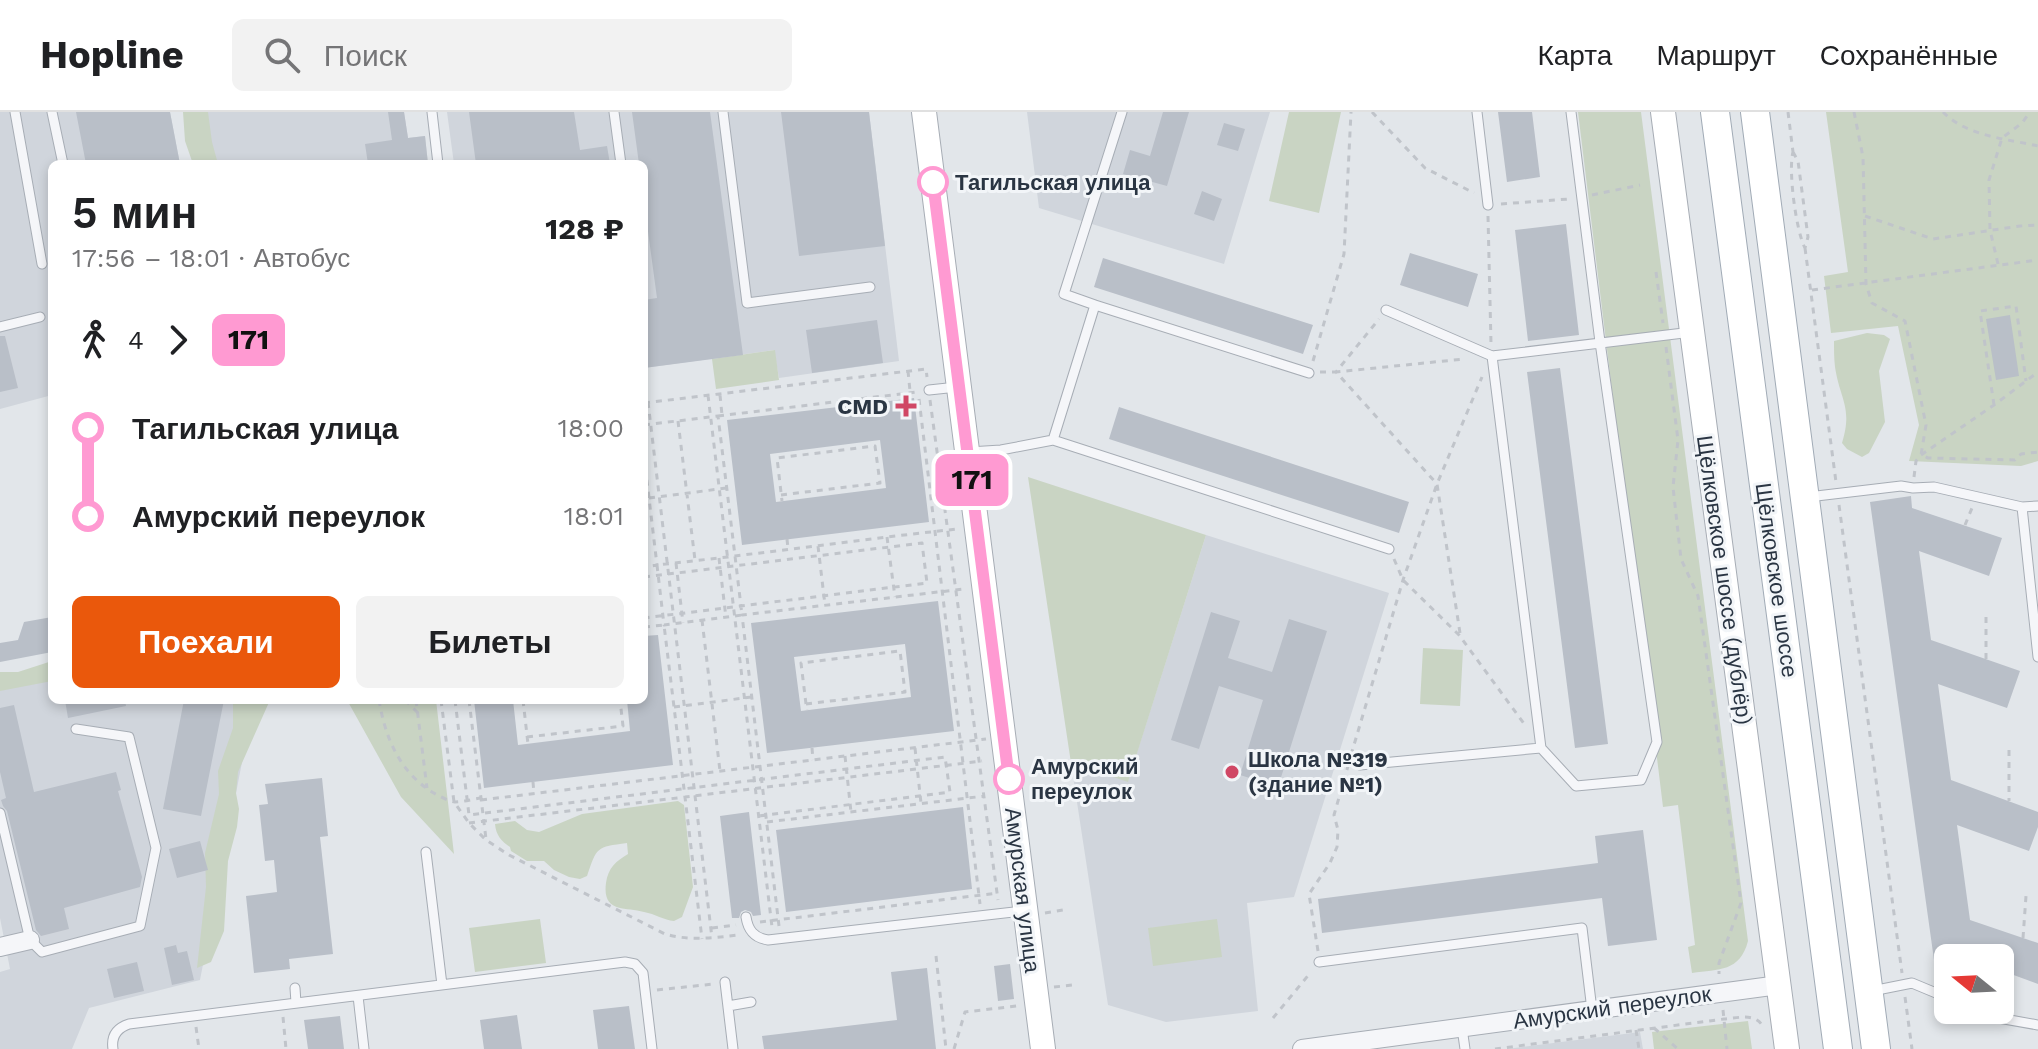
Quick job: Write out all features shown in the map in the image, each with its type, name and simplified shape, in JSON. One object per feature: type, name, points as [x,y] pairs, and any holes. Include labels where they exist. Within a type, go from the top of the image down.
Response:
[{"type":"main road","name":"Щёлковское шоссе","points":[[1715,112],[1830,990],[1835,1049]]},
{"type":"main road","name":"Щёлковское шоссе","points":[[1755,112],[1876,1049]]},
{"type":"street","name":"Амурская улица","points":[[924,112],[959,386],[1035,912],[1043,1049]]},
{"type":"street","name":"Щёлковское шоссе (дублёр)","points":[[1663,112],[1787,1049]]},
{"type":"street","points":[[0,947],[30,940]]},
{"type":"street","name":"Амурский переулок","points":[[1302,1049],[1779,985]]},
{"type":"lane","points":[[15,112],[42,264]]},
{"type":"lane","points":[[52,112],[62,160]]},
{"type":"lane","points":[[432,112],[438,160]]},
{"type":"lane","points":[[614,112],[620,160]]},
{"type":"lane","points":[[723,112],[747,303],[870,287]]},
{"type":"lane","points":[[1122,112],[1064,294],[1309,373]]},
{"type":"lane","points":[[1477,112],[1488,205]]},
{"type":"lane","points":[[1492,356],[1541,748],[1576,786],[1641,780],[1657,742],[1571,112]]},
{"type":"lane","points":[[1053,440],[1095,305]]},
{"type":"lane","points":[[1386,310],[1492,356],[1692,332]]},
{"type":"lane","points":[[0,327],[40,317]]},
{"type":"lane","points":[[929,390],[959,386]]},
{"type":"lane","points":[[969,452],[1001,450],[1053,440],[1389,549]]},
{"type":"lane","points":[[1805,497],[1901,486],[1934,487],[2022,507],[2038,506]]},
{"type":"lane","points":[[2022,507],[2038,657]]},
{"type":"lane","points":[[0,813],[30,940],[42,952],[140,926],[156,848],[129,737],[76,729]]},
{"type":"lane","points":[[1360,765],[1541,748]]},
{"type":"lane","points":[[426,852],[442,985]]},
{"type":"lane","points":[[419,887],[430,886]]},
{"type":"lane","points":[[749,925],[764,940],[781,940],[1035,912]]},
{"type":"lane","points":[[1319,962],[1582,928],[1592,1010]]},
{"type":"lane","points":[[113,1049],[114,1035],[123,1026],[630,962],[643,973],[652,1049]]},
{"type":"lane","points":[[725,982],[733,1049]]},
{"type":"lane","points":[[1869,991],[1912,983],[1934,992]]},
{"type":"lane","points":[[295,988],[296,1003]]},
{"type":"lane","points":[[358,996],[364,1049]]},
{"type":"lane","points":[[728,1006],[751,1002]]},
{"type":"lane","points":[[2014,1021],[2038,1025]]},
{"type":"lane","points":[[1462,1028],[1465,1049]]},
{"type":"path","points":[[1351,112],[1344,254],[1309,373],[1492,356]]},
{"type":"path","points":[[1788,112],[1808,237],[1805,248]]},
{"type":"path","points":[[1854,112],[1863,157],[1866,284],[1872,303],[1905,321],[1926,425],[1921,455]]},
{"type":"path","points":[[1943,112],[1959,124],[1976,131],[2038,146]]},
{"type":"path","points":[[1998,265],[1990,230],[1989,180],[2002,138],[2022,123],[2030,112]]},
{"type":"path","points":[[1793,152],[1790,162],[1793,188],[1811,290],[1912,1049]]},
{"type":"path","points":[[1460,633],[1437,484],[1492,356],[1488,205]]},
{"type":"path","points":[[1865,216],[1933,239],[2038,225]]},
{"type":"path","points":[[1811,290],[2038,260]]},
{"type":"path","points":[[1656,272],[1678,440],[1673,487],[1681,559],[1698,596],[1741,903],[1719,963],[1720,981]]},
{"type":"path","points":[[1994,405],[1980,311],[2016,306],[2026,381]]},
{"type":"path","points":[[1336,372],[1386,310]]},
{"type":"path","points":[[648,403],[926,369],[998,901],[980,903]]},
{"type":"path","points":[[908,371],[910,392]]},
{"type":"path","points":[[1336,372],[1437,484]]},
{"type":"path","points":[[1916,461],[2038,372]]},
{"type":"path","points":[[648,424],[823,406],[918,391],[981,916]]},
{"type":"path","points":[[719,394],[727,488],[778,920]]},
{"type":"path","points":[[708,395],[772,931],[779,930]]},
{"type":"path","points":[[648,411],[712,938]]},
{"type":"path","points":[[678,421],[695,560]]},
{"type":"path","points":[[781,495],[880,483],[875,446],[777,458],[781,495],[782,501]]},
{"type":"path","points":[[1921,455],[1928,458],[2015,460],[2021,454],[2038,452]]},
{"type":"path","points":[[649,498],[727,488]]},
{"type":"path","points":[[648,490],[702,939]]},
{"type":"path","points":[[1965,525],[1976,497]]},
{"type":"path","points":[[648,566],[960,528]]},
{"type":"path","points":[[887,537],[895,597]]},
{"type":"path","points":[[787,539],[788,549]]},
{"type":"path","points":[[648,576],[922,543],[927,583],[648,617]]},
{"type":"path","points":[[818,546],[825,605]]},
{"type":"path","points":[[1389,549],[1403,580],[1459,635],[1541,748]]},
{"type":"path","points":[[719,558],[726,618]]},
{"type":"path","points":[[676,563],[683,623]]},
{"type":"path","points":[[648,627],[967,588]]},
{"type":"path","points":[[842,603],[843,612]]},
{"type":"path","points":[[1986,613],[1986,659]]},
{"type":"path","points":[[702,620],[720,771]]},
{"type":"path","points":[[848,651],[849,657]]},
{"type":"path","points":[[806,704],[905,692],[900,651],[801,663],[806,704],[807,710]]},
{"type":"path","points":[[674,707],[752,697]]},
{"type":"path","points":[[380,704],[391,744],[401,762],[427,788],[454,802],[486,840],[509,855],[656,931],[674,937],[712,938],[749,925]]},
{"type":"path","points":[[409,704],[418,713]]},
{"type":"path","points":[[417,704],[427,788]]},
{"type":"path","points":[[442,704],[454,802]]},
{"type":"path","points":[[455,704],[469,815],[945,757],[950,792],[759,816]]},
{"type":"path","points":[[469,704],[486,840]]},
{"type":"path","points":[[523,704],[528,744]]},
{"type":"path","points":[[527,737],[623,726],[620,704]]},
{"type":"path","points":[[454,802],[987,739]]},
{"type":"path","points":[[812,748],[813,760]]},
{"type":"path","points":[[915,748],[921,803]]},
{"type":"path","points":[[2009,750],[2009,801]]},
{"type":"path","points":[[845,756],[851,812]]},
{"type":"path","points":[[469,823],[989,760]]},
{"type":"path","points":[[533,782],[534,794]]},
{"type":"path","points":[[767,822],[994,795]]},
{"type":"path","points":[[711,928],[1006,892]]},
{"type":"path","points":[[2023,938],[2026,896]]},
{"type":"path","points":[[1035,912],[1063,910]]},
{"type":"path","points":[[936,956],[946,1049]]},
{"type":"path","points":[[667,989],[725,982]]},
{"type":"path","points":[[1054,988],[1073,985]]},
{"type":"path","points":[[1723,1004],[1727,1049]]},
{"type":"path","points":[[281,1005],[286,1049]]},
{"type":"path","points":[[954,1049],[965,1012],[1020,1005]]},
{"type":"path","points":[[194,1015],[199,1049]]},
{"type":"path","points":[[1495,1049],[1724,1019],[1750,1017],[1757,1019],[1763,1028]]},
{"type":"path","points":[[1654,1028],[1678,1049]]},
{"type":"path","points":[[1636,1030],[1639,1049]]},
{"type":"shaded area","points":[[0,112],[170,112],[179,160],[48,160],[48,396],[0,409]]},
{"type":"shaded area","points":[[195,112],[404,112],[408,138],[425,136],[428,160],[204,160]]},
{"type":"shaded area","points":[[447,112],[869,112],[899,361],[779,378],[774,350],[648,367],[648,160],[453,160]]},
{"type":"shaded area","points":[[1027,112],[1270,112],[1224,264],[1039,208]]},
{"type":"shaded area","name":"Школа №319 (здание №1)","points":[[1206,535],[1389,593],[1294,897],[1247,903],[1258,1011],[1166,1022],[1108,1005],[1071,763],[1128,781]]},
{"type":"shaded area","points":[[48,673],[48,704],[253,704],[200,980],[89,1008],[72,1049],[0,1049],[0,972],[10,969],[0,918],[0,683]]},
{"type":"shaded area","points":[[1640,1032],[1643,1049],[1507,1049]]},
{"type":"green space","points":[[183,112],[208,112],[217,160],[192,160],[185,141]]},
{"type":"green space","points":[[1289,112],[1341,112],[1319,213],[1269,201]]},
{"type":"green space","points":[[1578,112],[1641,112],[1748,941],[1740,959],[1734,964],[1711,971],[1692,973],[1688,947],[1695,945],[1678,805],[1663,807]]},
{"type":"green space","points":[[1826,112],[2038,112],[2038,461],[2021,466],[1909,461],[1919,425],[1898,326],[1831,333],[1824,276],[1848,272]]},
{"type":"green space","points":[[1867,333],[1890,339],[1879,371],[1885,422],[1869,453],[1862,457],[1842,443],[1846,412],[1835,367],[1834,341]]},
{"type":"green space","points":[[775,350],[779,380],[716,389],[712,359]]},
{"type":"green space","points":[[1028,477],[1206,535],[1128,782],[1071,763]]},
{"type":"green space","points":[[1423,648],[1463,650],[1460,706],[1420,704]]},
{"type":"green space","points":[[48,662],[48,682],[0,691],[0,672],[18,672]]},
{"type":"green space","points":[[233,704],[268,704],[238,772],[236,793],[239,809],[228,861],[224,931],[211,962],[197,968],[206,887],[205,853],[219,794],[218,771],[233,728]]},
{"type":"green space","points":[[349,704],[436,704],[454,854],[401,797]]},
{"type":"green space","points":[[678,801],[684,805],[693,887],[682,917],[674,921],[611,904],[606,883],[616,862],[628,854],[627,843],[599,850],[587,876],[580,879],[554,870],[544,861],[527,861],[511,851],[498,835],[495,824],[515,821],[527,830],[539,832],[582,814]]},
{"type":"green space","points":[[540,919],[546,963],[475,972],[469,928]]},
{"type":"green space","points":[[1217,919],[1222,957],[1153,966],[1148,928]]},
{"type":"green space","points":[[1748,1021],[1752,1049],[1654,1049],[1652,1032]]},
{"type":"building","points":[[76,112],[170,112],[179,160],[85,160]]},
{"type":"building","points":[[388,112],[404,112],[408,138],[425,136],[428,160],[367,160],[365,144],[392,140]]},
{"type":"building","points":[[469,112],[574,112],[580,150],[607,146],[609,160],[475,160]]},
{"type":"building","points":[[632,112],[710,112],[743,355],[648,367],[648,299],[657,298],[648,232],[648,160],[638,160]]},
{"type":"building","points":[[781,112],[869,112],[885,246],[799,256]]},
{"type":"building","points":[[1163,112],[1189,112],[1167,186],[1123,174],[1130,150],[1150,156]]},
{"type":"building","points":[[1498,112],[1532,112],[1540,177],[1507,182]]},
{"type":"building","points":[[1224,123],[1245,129],[1238,151],[1217,145]]},
{"type":"building","points":[[1202,191],[1222,199],[1214,221],[1194,214]]},
{"type":"building","points":[[1566,224],[1579,335],[1528,341],[1515,230]]},
{"type":"building","points":[[1410,253],[1478,274],[1468,307],[1400,285]]},
{"type":"building","points":[[1103,258],[1313,325],[1303,354],[1094,287]]},
{"type":"building","points":[[2010,315],[2019,376],[1996,380],[1986,319]]},
{"type":"building","points":[[877,320],[883,363],[812,373],[806,330]]},
{"type":"building","points":[[0,336],[5,336],[18,388],[0,392]]},
{"type":"building","points":[[1560,368],[1608,744],[1575,748],[1527,372]]},
{"type":"building","points":[[914,398],[929,522],[742,545],[727,420]],"holes":[[[880,440],[886,488],[776,502],[770,454]]]},
{"type":"building","points":[[1119,407],[1409,502],[1399,533],[1109,439]]},
{"type":"building","points":[[1911,496],[1912,508],[2002,538],[1989,576],[1919,551],[1931,640],[2020,671],[2007,708],[1938,684],[1951,780],[2038,812],[2038,827],[2029,851],[1957,825],[1970,920],[2038,943],[2038,984],[2014,975],[2014,944],[1934,944],[1934,960],[1870,502]]},
{"type":"building","points":[[938,601],[954,731],[767,753],[751,623]],"holes":[[[905,644],[911,697],[801,711],[794,657]]]},
{"type":"building","points":[[1211,612],[1240,621],[1228,658],[1272,672],[1289,619],[1327,631],[1278,787],[1240,775],[1263,700],[1219,686],[1199,749],[1171,740]]},
{"type":"building","points":[[48,618],[48,653],[0,662],[0,643],[18,640],[24,622]]},
{"type":"building","points":[[658,635],[673,765],[484,788],[474,704],[513,704],[518,745],[630,731],[627,704],[648,704],[648,636]]},
{"type":"building","points":[[66,704],[126,704],[126,706],[68,718]]},
{"type":"building","points":[[183,704],[223,704],[201,816],[163,809]]},
{"type":"building","points":[[14,705],[34,792],[116,772],[121,790],[118,791],[142,877],[140,887],[64,908],[69,929],[41,936],[36,930],[7,811],[1,800],[6,798],[0,772],[0,708]]},
{"type":"building","points":[[322,778],[328,836],[320,837],[333,954],[289,959],[290,969],[254,973],[246,896],[277,892],[274,860],[265,861],[259,805],[268,804],[265,784]]},
{"type":"building","points":[[963,807],[972,889],[786,912],[776,830]]},
{"type":"building","points":[[749,812],[761,915],[753,916],[745,910],[739,918],[732,918],[720,816]]},
{"type":"building","points":[[1643,830],[1657,940],[1608,946],[1602,898],[1322,933],[1318,899],[1598,863],[1595,836]]},
{"type":"building","points":[[200,841],[208,870],[177,878],[169,849]]},
{"type":"building","points":[[176,945],[178,953],[187,951],[194,980],[172,985],[164,948]]},
{"type":"building","points":[[137,962],[144,991],[114,998],[107,969]]},
{"type":"building","points":[[1010,964],[1014,999],[998,1001],[994,966]]},
{"type":"building","points":[[927,968],[936,1049],[764,1049],[762,1036],[897,1020],[891,972]]},
{"type":"building","points":[[629,1006],[635,1049],[598,1049],[593,1010]]},
{"type":"building","points":[[517,1015],[522,1049],[484,1049],[480,1020]]},
{"type":"building","points":[[340,1016],[344,1049],[308,1049],[304,1020]]},
{"type":"bus line","name":"171","points":[[933,182],[1009,779]]},
{"type":"place","name":"Тагильская улица","points":[[933,182]]},
{"type":"place","name":"CMD","points":[[906,406]]},
{"type":"place","name":"Школа №319 (здание №1)","points":[[1232,772]]},
{"type":"place","name":"Амурский переулок","points":[[1009,779]]}]
